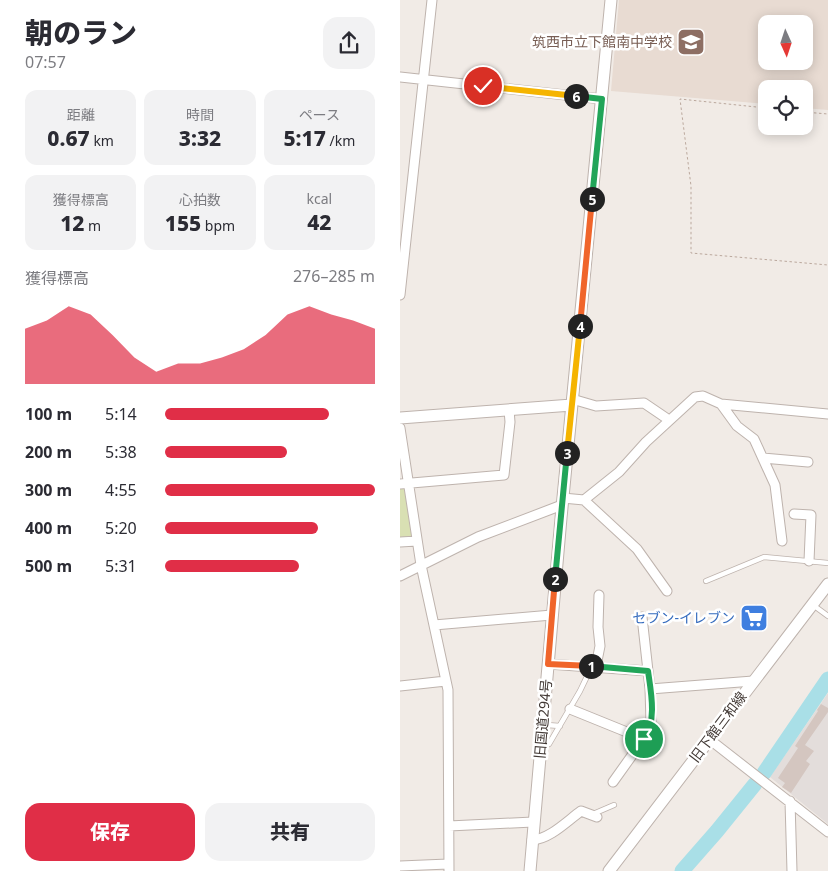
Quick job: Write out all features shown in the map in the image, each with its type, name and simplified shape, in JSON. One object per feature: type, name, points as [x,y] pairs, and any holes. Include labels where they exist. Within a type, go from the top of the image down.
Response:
[{"type":"street","points":[[400,295],[432,0]]},
{"type":"street","name":"旧国道294号","points":[[530,871],[562,502],[611,0]]},
{"type":"street","points":[[400,77],[602,99]]},
{"type":"street","points":[[400,576],[478,537],[562,502],[584,500],[619,472],[646,442],[694,397],[703,396],[721,404],[828,414]]},
{"type":"street","points":[[400,418],[509,410],[572,402],[596,406],[644,403],[669,420]]},
{"type":"street","points":[[721,404],[737,426],[754,439],[763,458],[775,485],[782,541]]},
{"type":"street","points":[[404,484],[504,475],[510,422],[509,410]]},
{"type":"street","points":[[400,428],[404,484],[448,690],[449,826],[448,867],[400,866]]},
{"type":"street","points":[[763,458],[808,462]]},
{"type":"street","points":[[584,500],[636,549],[667,591]]},
{"type":"street","points":[[794,514],[812,515],[809,561]]},
{"type":"street","points":[[400,542],[417,541]]},
{"type":"street","name":"旧下館三和線","points":[[609,871],[828,584]]},
{"type":"street","points":[[594,666],[600,646],[598,627],[599,595]]},
{"type":"street","points":[[434,625],[552,615]]},
{"type":"street","points":[[613,782],[648,733],[651,722],[650,689],[642,617]]},
{"type":"street","points":[[548,664],[648,671]]},
{"type":"street","points":[[400,686],[446,681]]},
{"type":"street","points":[[650,689],[753,681]]},
{"type":"street","points":[[570,709],[644,739]]},
{"type":"street","points":[[709,739],[828,832]]},
{"type":"street","points":[[790,801],[792,871]]},
{"type":"street","points":[[532,840],[537,840],[552,832],[581,812],[594,816]]},
{"type":"street","points":[[449,826],[533,822]]},
{"type":"lane","points":[[706,580],[764,557],[828,563]]},
{"type":"lane","points":[[812,604],[828,616]]},
{"type":"lane","points":[[545,746],[549,744],[594,666]]},
{"type":"lane","points":[[547,725],[560,726]]},
{"type":"lane","points":[[594,816],[614,805]]},
{"type":"path","points":[[758,107],[680,99],[691,186],[691,253],[828,265]]},
{"type":"path","points":[[813,113],[828,114]]},
{"type":"shaded area","name":"筑西市立下館南中学校","points":[[619,0],[828,0],[828,110],[813,109],[813,80],[758,80],[758,103],[611,91]]},
{"type":"shaded area","points":[[828,693],[828,824],[770,777]]},
{"type":"green space","points":[[400,487],[407,491],[415,531],[411,537],[400,538]]},
{"type":"building","name":"セブン-イレブン","points":[[756,604],[767,612],[751,632],[740,624]]},
{"type":"building","points":[[821,704],[828,708],[828,712],[805,745],[814,751],[806,761],[810,764],[791,793],[782,787],[785,783],[778,778],[798,748],[795,746]]},
{"type":"waterway","points":[[764,773],[828,679]]},
{"type":"waterway","points":[[682,871],[755,784]]},
{"type":"place","name":"筑西市立下館南中学校","points":[[691,42]]},
{"type":"place","name":"セブン-イレブン","points":[[754,618]]},
{"type":"route","points":[[483,86],[602,99],[548,664],[648,671],[651,722],[644,739]]}]
